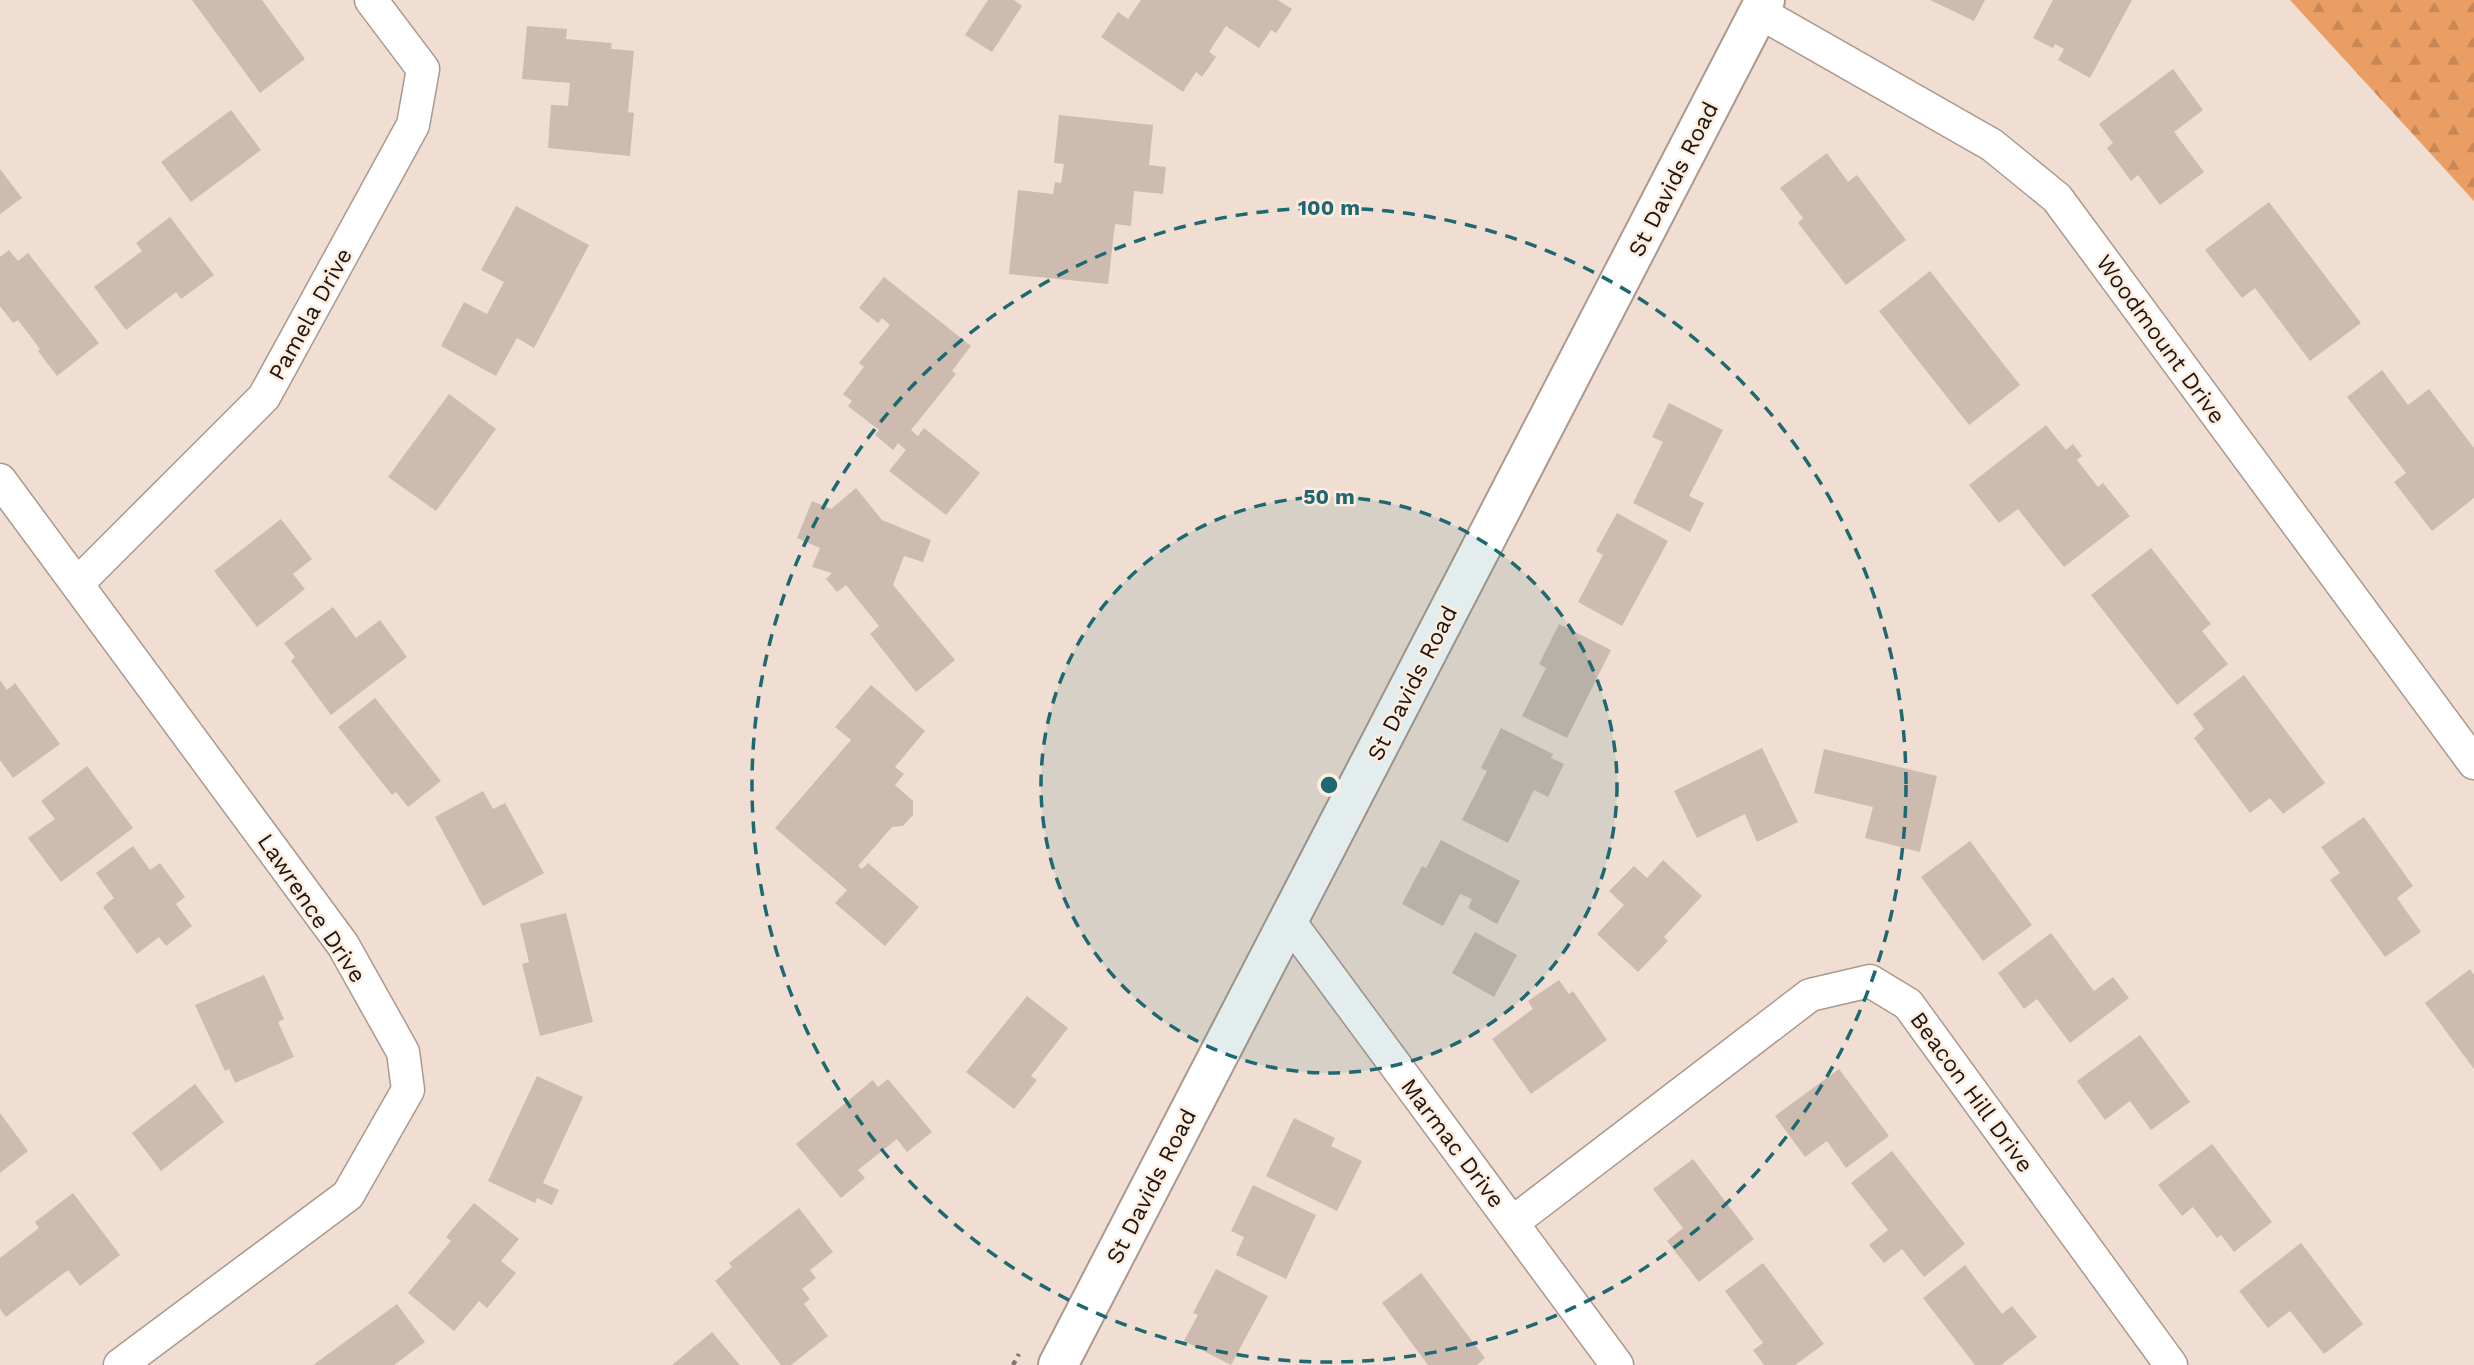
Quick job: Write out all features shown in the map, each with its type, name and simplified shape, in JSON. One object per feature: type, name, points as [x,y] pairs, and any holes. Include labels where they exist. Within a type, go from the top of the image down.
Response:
[{"type":"main road","name":"St Davids Road","points":[[1058,1365],[1762,6]]},
{"type":"street","name":"Pamela Drive","points":[[78,583],[264,397],[413,125],[423,69],[371,0]]},
{"type":"street","name":"Woodmount Drive","points":[[1762,6],[1992,145],[2057,198],[2474,763]]},
{"type":"street","name":"Lawrence Drive","points":[[0,480],[344,946],[403,1052],[408,1090],[348,1195],[120,1365]]},
{"type":"street","name":"Marmac Drive","points":[[1289,921],[1617,1365]]},
{"type":"street","name":"Beacon Hill Drive","points":[[1512,1223],[1810,995],[1870,981],[1908,1004],[2171,1365]]},
{"type":"green space","points":[[2290,0],[2474,0],[2474,201]]},
{"type":"building","points":[[192,0],[262,0],[305,59],[260,93]]},
{"type":"building","points":[[988,0],[1014,0],[1022,6],[992,52],[965,35]]},
{"type":"building","points":[[1141,0],[1278,0],[1292,9],[1276,33],[1271,30],[1259,48],[1226,26],[1209,52],[1216,57],[1202,77],[1196,72],[1183,92],[1101,37],[1118,12],[1128,19]]},
{"type":"building","points":[[1930,0],[1985,0],[1974,21]]},
{"type":"building","points":[[2053,0],[2132,0],[2090,78],[2058,60],[2064,49],[2055,44],[2053,48],[2033,38]]},
{"type":"building","points":[[527,26],[567,29],[566,39],[612,43],[611,49],[634,51],[628,112],[634,113],[630,156],[548,148],[551,105],[568,106],[570,83],[522,79]]},
{"type":"building","points":[[2173,69],[2203,110],[2174,132],[2204,172],[2160,205],[2138,175],[2131,181],[2107,148],[2113,143],[2099,124]]},
{"type":"building","points":[[231,110],[261,150],[191,202],[161,162]]},
{"type":"building","points":[[1059,115],[1153,125],[1149,165],[1166,167],[1163,194],[1134,191],[1131,226],[1115,224],[1108,284],[1009,274],[1018,190],[1053,194],[1055,182],[1061,183],[1064,164],[1054,163]]},
{"type":"building","points":[[1827,153],[1848,182],[1857,175],[1906,240],[1846,285],[1798,223],[1803,218],[1780,188]]},
{"type":"building","points":[[0,169],[22,198],[0,214]]},
{"type":"building","points":[[2269,202],[2361,323],[2310,361],[2255,288],[2242,298],[2205,250]]},
{"type":"building","points":[[516,206],[589,245],[534,348],[517,338],[496,376],[441,346],[464,302],[487,314],[504,282],[481,270]]},
{"type":"building","points":[[170,217],[214,275],[181,299],[176,292],[126,330],[94,287],[142,251],[136,243]]},
{"type":"building","points":[[9,250],[18,261],[28,253],[99,343],[57,376],[18,320],[13,323],[0,306],[0,257]]},
{"type":"building","points":[[1930,271],[2020,385],[1969,425],[1879,311]]},
{"type":"building","points":[[884,277],[971,346],[952,371],[956,374],[911,430],[918,436],[924,428],[980,473],[946,515],[889,471],[906,450],[898,443],[893,450],[875,435],[879,430],[848,406],[852,401],[843,394],[864,367],[859,363],[890,325],[882,318],[878,323],[859,308]]},
{"type":"building","points":[[2382,370],[2408,405],[2429,389],[2474,448],[2474,498],[2432,531],[2394,482],[2406,473],[2347,397]]},
{"type":"building","points":[[449,394],[496,429],[436,511],[388,477]]},
{"type":"building","points":[[1669,403],[1723,430],[1689,496],[1704,503],[1690,532],[1633,503],[1663,442],[1652,437]]},
{"type":"building","points":[[2046,425],[2066,450],[2073,444],[2082,456],[2077,460],[2098,487],[2103,483],[2130,516],[2064,567],[2018,509],[1999,523],[1969,485]]},
{"type":"building","points":[[856,488],[882,520],[931,540],[923,562],[904,556],[893,585],[955,660],[916,692],[870,634],[879,626],[846,585],[837,592],[826,579],[832,573],[812,567],[820,548],[797,538],[812,501],[831,509]]},
{"type":"building","points":[[1617,513],[1668,541],[1622,626],[1578,602],[1603,555],[1596,551]]},
{"type":"building","points":[[281,519],[312,559],[293,574],[305,589],[257,627],[214,571]]},
{"type":"building","points":[[2151,548],[2211,624],[2202,631],[2228,664],[2177,705],[2091,595]]},
{"type":"building","points":[[333,607],[356,638],[380,620],[407,657],[331,715],[291,661],[295,657],[284,643]]},
{"type":"building","points":[[1559,624],[1611,650],[1567,738],[1522,716],[1546,668],[1539,664]]},
{"type":"building","points":[[2244,675],[2325,783],[2283,814],[2270,798],[2250,813],[2194,738],[2204,729],[2193,714]]},
{"type":"building","points":[[0,680],[7,690],[15,683],[60,744],[13,778],[0,760]]},
{"type":"building","points":[[871,685],[925,731],[895,767],[904,774],[895,785],[913,801],[913,815],[903,826],[892,827],[858,866],[862,869],[868,863],[919,907],[885,946],[835,903],[847,890],[775,828],[851,740],[835,727]]},
{"type":"building","points":[[375,698],[441,781],[408,807],[396,792],[392,795],[338,727]]},
{"type":"building","points":[[1501,728],[1553,754],[1551,758],[1564,764],[1548,797],[1534,790],[1508,843],[1462,820],[1487,771],[1481,768]]},
{"type":"building","points":[[1762,748],[1798,822],[1757,842],[1745,814],[1697,838],[1674,791]]},
{"type":"building","points":[[1824,749],[1937,776],[1920,852],[1865,838],[1873,807],[1814,793]]},
{"type":"building","points":[[87,766],[133,828],[61,882],[28,838],[55,819],[41,801]]},
{"type":"building","points":[[483,791],[493,809],[505,803],[544,873],[483,906],[435,817]]},
{"type":"building","points":[[2364,817],[2413,886],[2397,898],[2421,932],[2385,957],[2330,880],[2340,873],[2321,847]]},
{"type":"building","points":[[1441,840],[1520,881],[1497,924],[1468,908],[1472,899],[1460,894],[1443,926],[1402,904],[1422,866],[1426,868]]},
{"type":"building","points":[[1970,841],[2032,925],[1983,961],[1921,877]]},
{"type":"building","points":[[133,846],[150,870],[160,863],[185,897],[176,904],[192,926],[166,946],[159,937],[137,954],[103,907],[114,898],[96,873]]},
{"type":"building","points":[[1663,860],[1702,896],[1664,937],[1668,941],[1638,972],[1597,934],[1624,905],[1609,891],[1634,866],[1647,878]]},
{"type":"building","points":[[566,913],[593,1022],[540,1036],[522,964],[529,962],[520,924]]},
{"type":"building","points":[[1475,932],[1517,955],[1494,997],[1452,973]]},
{"type":"building","points":[[2051,933],[2094,991],[2113,977],[2129,998],[2070,1043],[2037,999],[2024,1009],[1998,973]]},
{"type":"building","points":[[2470,969],[2474,975],[2474,1069],[2425,1003]]},
{"type":"building","points":[[264,975],[284,1019],[278,1022],[294,1057],[235,1083],[229,1069],[225,1071],[195,1005]]},
{"type":"building","points":[[1559,980],[1569,994],[1573,991],[1607,1040],[1531,1094],[1492,1039],[1533,1009],[1528,1001]]},
{"type":"building","points":[[1027,996],[1068,1028],[1031,1076],[1037,1080],[1014,1109],[966,1072]]},
{"type":"building","points":[[2140,1035],[2190,1102],[2151,1130],[2130,1101],[2105,1120],[2077,1081]]},
{"type":"building","points":[[1839,1069],[1889,1136],[1846,1168],[1827,1141],[1805,1157],[1775,1116]]},
{"type":"building","points":[[537,1076],[583,1097],[543,1183],[559,1190],[552,1205],[537,1198],[535,1203],[488,1181]]},
{"type":"building","points":[[888,1079],[932,1132],[907,1152],[897,1139],[858,1170],[865,1178],[841,1198],[796,1144],[873,1080],[878,1087]]},
{"type":"building","points":[[195,1084],[224,1122],[161,1171],[132,1133]]},
{"type":"building","points":[[0,1113],[28,1151],[0,1173]]},
{"type":"building","points":[[1294,1118],[1335,1138],[1331,1146],[1362,1161],[1337,1211],[1266,1176]]},
{"type":"building","points":[[2212,1144],[2272,1222],[2234,1252],[2221,1235],[2217,1238],[2193,1207],[2182,1216],[2158,1185]]},
{"type":"building","points":[[1892,1151],[1965,1244],[1924,1277],[1902,1249],[1884,1263],[1869,1245],[1888,1230],[1851,1183]]},
{"type":"building","points":[[1693,1159],[1754,1239],[1699,1282],[1667,1241],[1683,1228],[1653,1189]]},
{"type":"building","points":[[1253,1185],[1316,1215],[1286,1279],[1236,1255],[1244,1237],[1231,1231]]},
{"type":"building","points":[[73,1193],[120,1255],[80,1286],[68,1270],[6,1317],[0,1309],[0,1258],[39,1228],[35,1222]]},
{"type":"building","points":[[474,1203],[519,1239],[501,1261],[516,1273],[487,1308],[479,1301],[454,1331],[408,1293],[451,1241],[446,1237]]},
{"type":"building","points":[[799,1208],[833,1252],[810,1270],[816,1278],[802,1289],[810,1299],[804,1304],[828,1336],[791,1365],[781,1365],[715,1281],[732,1267],[729,1263]]},
{"type":"building","points":[[2301,1243],[2363,1324],[2324,1354],[2290,1311],[2268,1328],[2239,1291]]},
{"type":"building","points":[[1763,1263],[1824,1344],[1795,1365],[1764,1365],[1753,1350],[1763,1343],[1725,1291]]},
{"type":"building","points":[[1965,1265],[2002,1314],[2012,1306],[2037,1337],[2001,1365],[1975,1365],[1923,1298]]},
{"type":"building","points":[[1216,1269],[1268,1296],[1231,1365],[1184,1341],[1198,1315],[1193,1313]]},
{"type":"building","points":[[1421,1273],[1485,1358],[1477,1365],[1428,1365],[1382,1303]]},
{"type":"building","points":[[397,1304],[425,1342],[394,1365],[313,1365]]},
{"type":"building","points":[[712,1332],[740,1365],[672,1365]]}]
